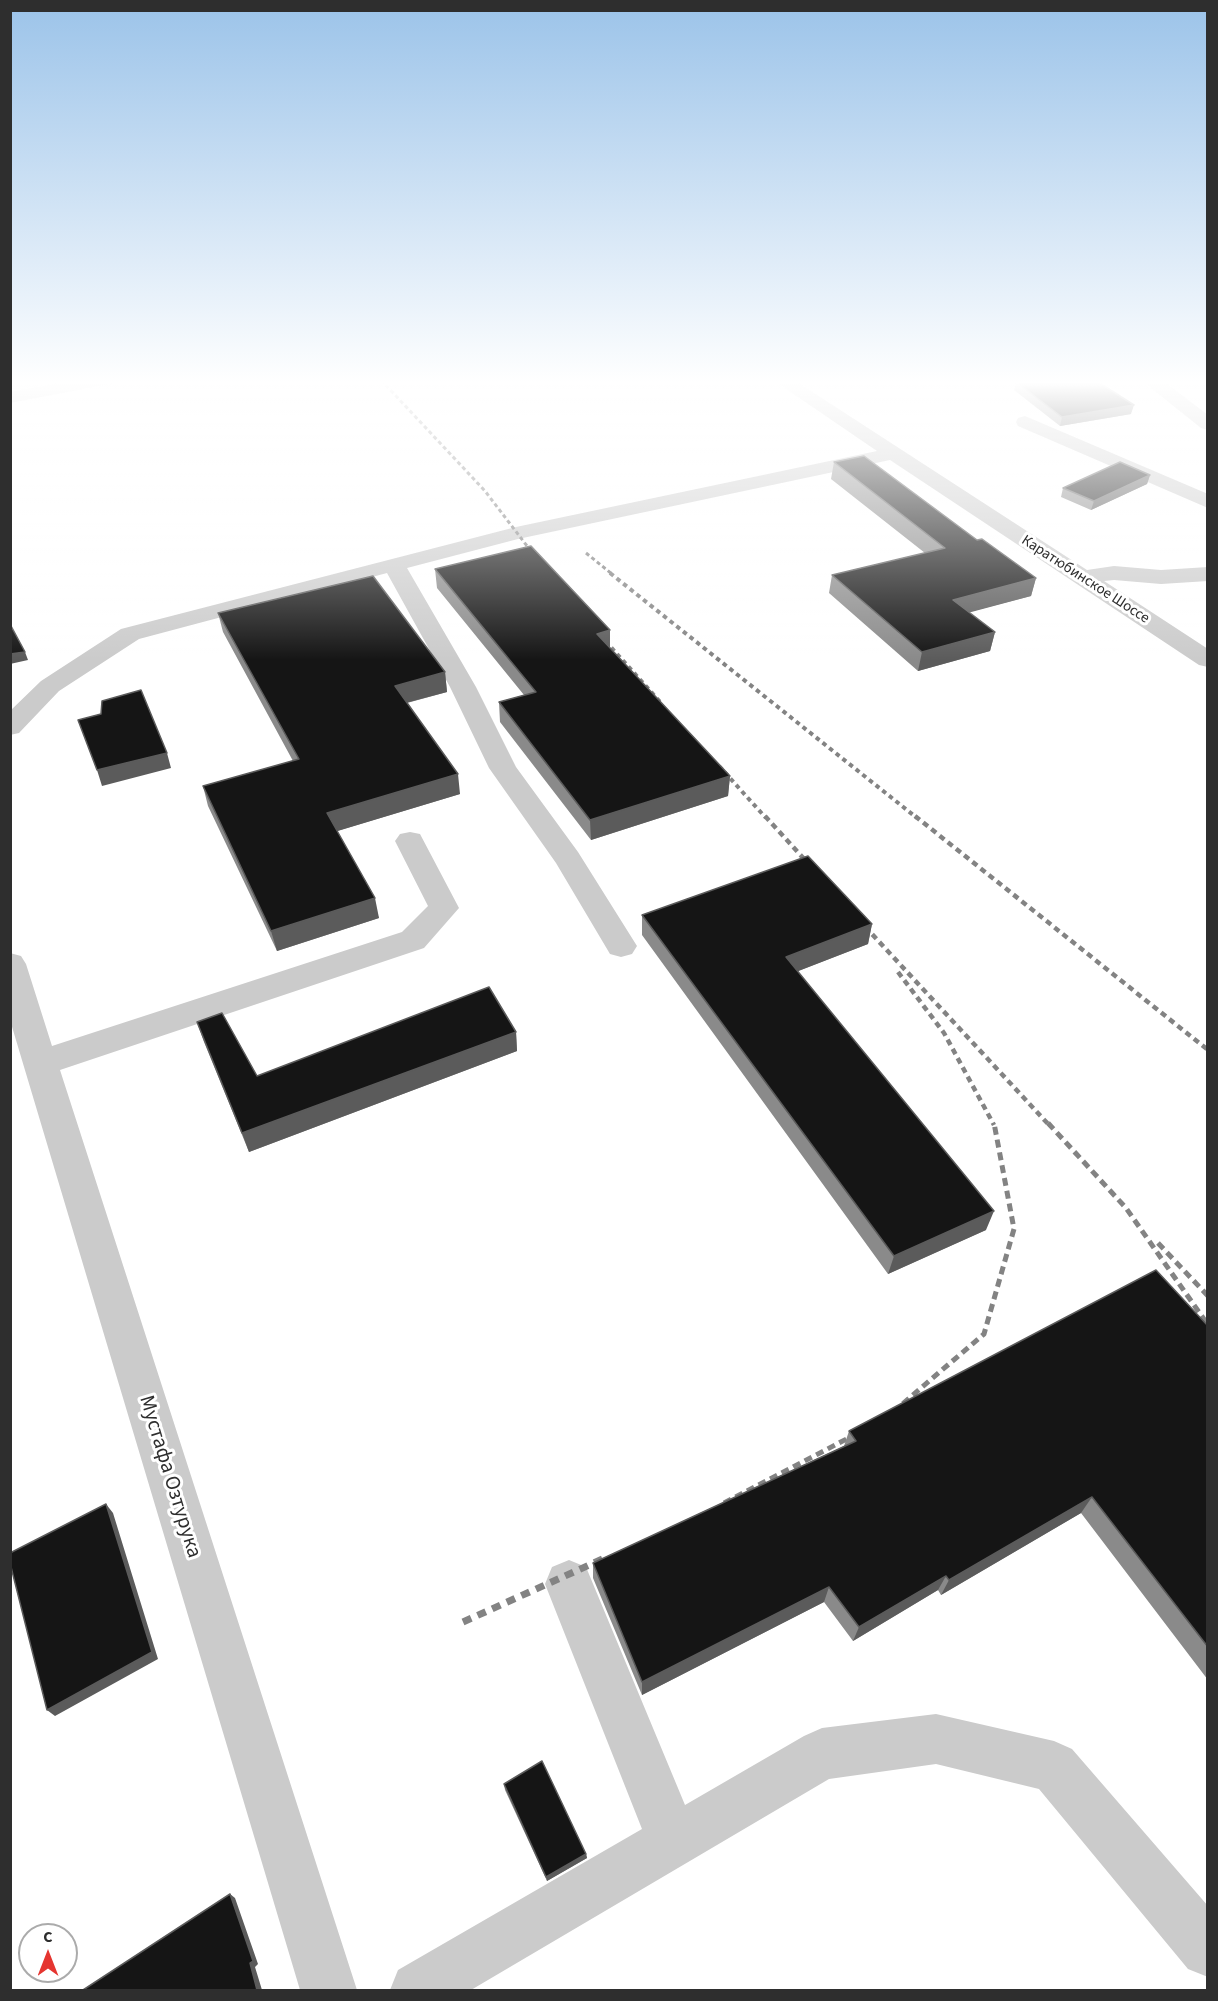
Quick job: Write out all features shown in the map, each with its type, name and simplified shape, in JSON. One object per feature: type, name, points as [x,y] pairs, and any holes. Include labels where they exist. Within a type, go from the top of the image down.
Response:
[{"type":"street","points":[[10,727],[50,686],[130,634],[516,533],[799,473]]},
{"type":"street","name":"Каратюбинское Шоссе","points":[[921,473],[1208,660]]},
{"type":"street","points":[[1142,473],[1208,502]]},
{"type":"street","points":[[394,565],[463,687],[503,768],[568,860],[621,946]]},
{"type":"street","points":[[1082,578],[1114,573],[1203,584]]},
{"type":"street","points":[[41,1063],[413,940],[444,908],[410,841]]},
{"type":"street","name":"Мустафа Озтурука","points":[[10,964],[328,1990]]},
{"type":"street","points":[[569,1584],[673,1841]]},
{"type":"street","points":[[418,1990],[822,1754],[936,1739],[1054,1767],[1208,1949]]},
{"type":"building","points":[[849,473],[887,473],[977,540],[982,539],[1036,578],[953,600],[995,632],[922,652],[832,575],[945,548]]},
{"type":"building","points":[[1095,473],[1150,475],[1094,501],[1063,488]]},
{"type":"building","points":[[531,546],[610,630],[597,634],[730,776],[590,820],[499,702],[536,692],[435,569]]},
{"type":"building","points":[[373,576],[445,672],[395,686],[458,774],[327,813],[375,898],[271,931],[203,786],[299,759],[218,613]]},
{"type":"building","points":[[10,624],[25,652],[10,654]]},
{"type":"building","points":[[141,690],[167,753],[97,770],[78,720],[101,714],[102,701]]},
{"type":"building","points":[[808,856],[872,924],[786,957],[994,1211],[894,1256],[642,915]]},
{"type":"building","points":[[489,987],[516,1032],[242,1133],[197,1022],[222,1013],[257,1076]]},
{"type":"building","points":[[1156,1270],[1208,1326],[1208,1647],[1092,1497],[949,1580],[946,1576],[859,1627],[829,1587],[642,1682],[593,1563],[856,1441],[849,1431]]},
{"type":"building","points":[[106,1504],[152,1652],[47,1710],[10,1563],[10,1553]]},
{"type":"building","points":[[542,1761],[586,1854],[546,1877],[504,1784]]},
{"type":"building","points":[[230,1894],[253,1961],[250,1963],[257,1990],[83,1990]]},
{"type":"railway","points":[[468,473],[485,491],[537,559]]},
{"type":"railway","points":[[586,553],[612,574]]},
{"type":"railway","points":[[610,573],[917,818]]},
{"type":"railway","points":[[600,635],[662,704]]},
{"type":"railway","points":[[719,766],[766,818]]},
{"type":"railway","points":[[765,816],[814,870]]},
{"type":"railway","points":[[915,816],[1208,1050]]},
{"type":"railway","points":[[858,919],[1049,1125]]},
{"type":"railway","points":[[898,972],[944,1033],[994,1125]]},
{"type":"railway","points":[[893,1412],[984,1334],[1014,1229],[994,1123]]},
{"type":"railway","points":[[1048,1123],[1126,1208],[1208,1325]]},
{"type":"railway","points":[[1158,1243],[1208,1296]]},
{"type":"railway","points":[[724,1503],[860,1432]]},
{"type":"railway","points":[[463,1622],[607,1557]]}]
